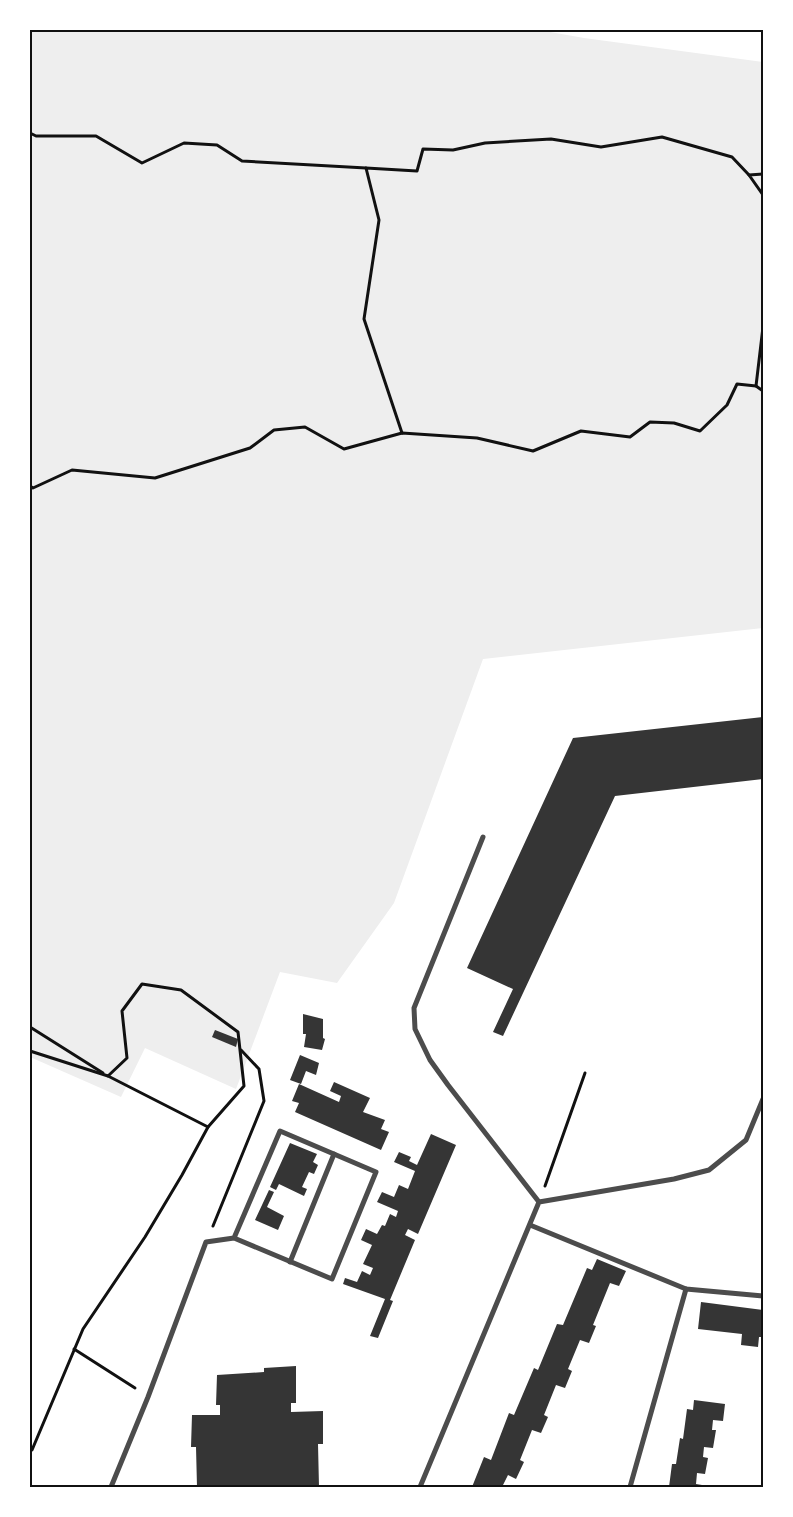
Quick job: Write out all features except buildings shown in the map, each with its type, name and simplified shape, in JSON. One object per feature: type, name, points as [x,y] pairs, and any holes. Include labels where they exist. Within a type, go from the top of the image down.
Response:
[{"type":"street","points":[[483,837],[414,1008],[415,1029],[430,1060],[448,1086],[539,1202]]},
{"type":"street","points":[[539,1202],[674,1179],[708,1170],[746,1140],[763,1099]]},
{"type":"street","points":[[112,1487],[206,1242],[234,1238],[332,1279],[376,1172],[280,1131],[234,1238]]},
{"type":"street","points":[[290,1262],[334,1154]]},
{"type":"street","points":[[420,1487],[539,1202]]},
{"type":"street","points":[[530,1225],[686,1289],[763,1296]]},
{"type":"street","points":[[630,1487],[686,1289]]},
{"type":"path","points":[[30,133],[36,136],[96,136],[142,163],[184,143],[217,145],[242,161],[417,170],[423,149],[453,150],[484,143],[551,139],[601,146],[662,137],[732,157],[749,175],[763,196]]},
{"type":"path","points":[[366,168],[379,220],[364,319],[402,432]]},
{"type":"path","points":[[749,175],[763,174]]},
{"type":"path","points":[[756,386],[763,327]]},
{"type":"path","points":[[30,486],[33,488],[72,470],[155,478],[250,448],[274,430],[304,427],[344,449],[402,432],[477,438],[533,451],[581,431],[630,437],[650,422],[674,422],[700,431],[727,405],[737,384],[756,386],[763,391]]},
{"type":"path","points":[[30,1450],[32,1450],[83,1329],[144,1237],[182,1175],[208,1127],[244,1086],[238,1032],[181,990],[142,984],[122,1011],[126,1058],[108,1076]]},
{"type":"path","points":[[30,1027],[108,1076],[208,1127]]},
{"type":"path","points":[[206,1242],[264,1101],[260,1069],[240,1050]]},
{"type":"path","points":[[30,1051],[108,1076]]},
{"type":"path","points":[[539,1202],[585,1073]]},
{"type":"path","points":[[74,1349],[148,1397]]},
{"type":"shaded area","points":[[30,30],[539,30],[584,38],[763,62],[763,628],[483,659],[394,903],[337,983],[280,972],[236,1089],[145,1048],[121,1097],[30,1057]]}]
